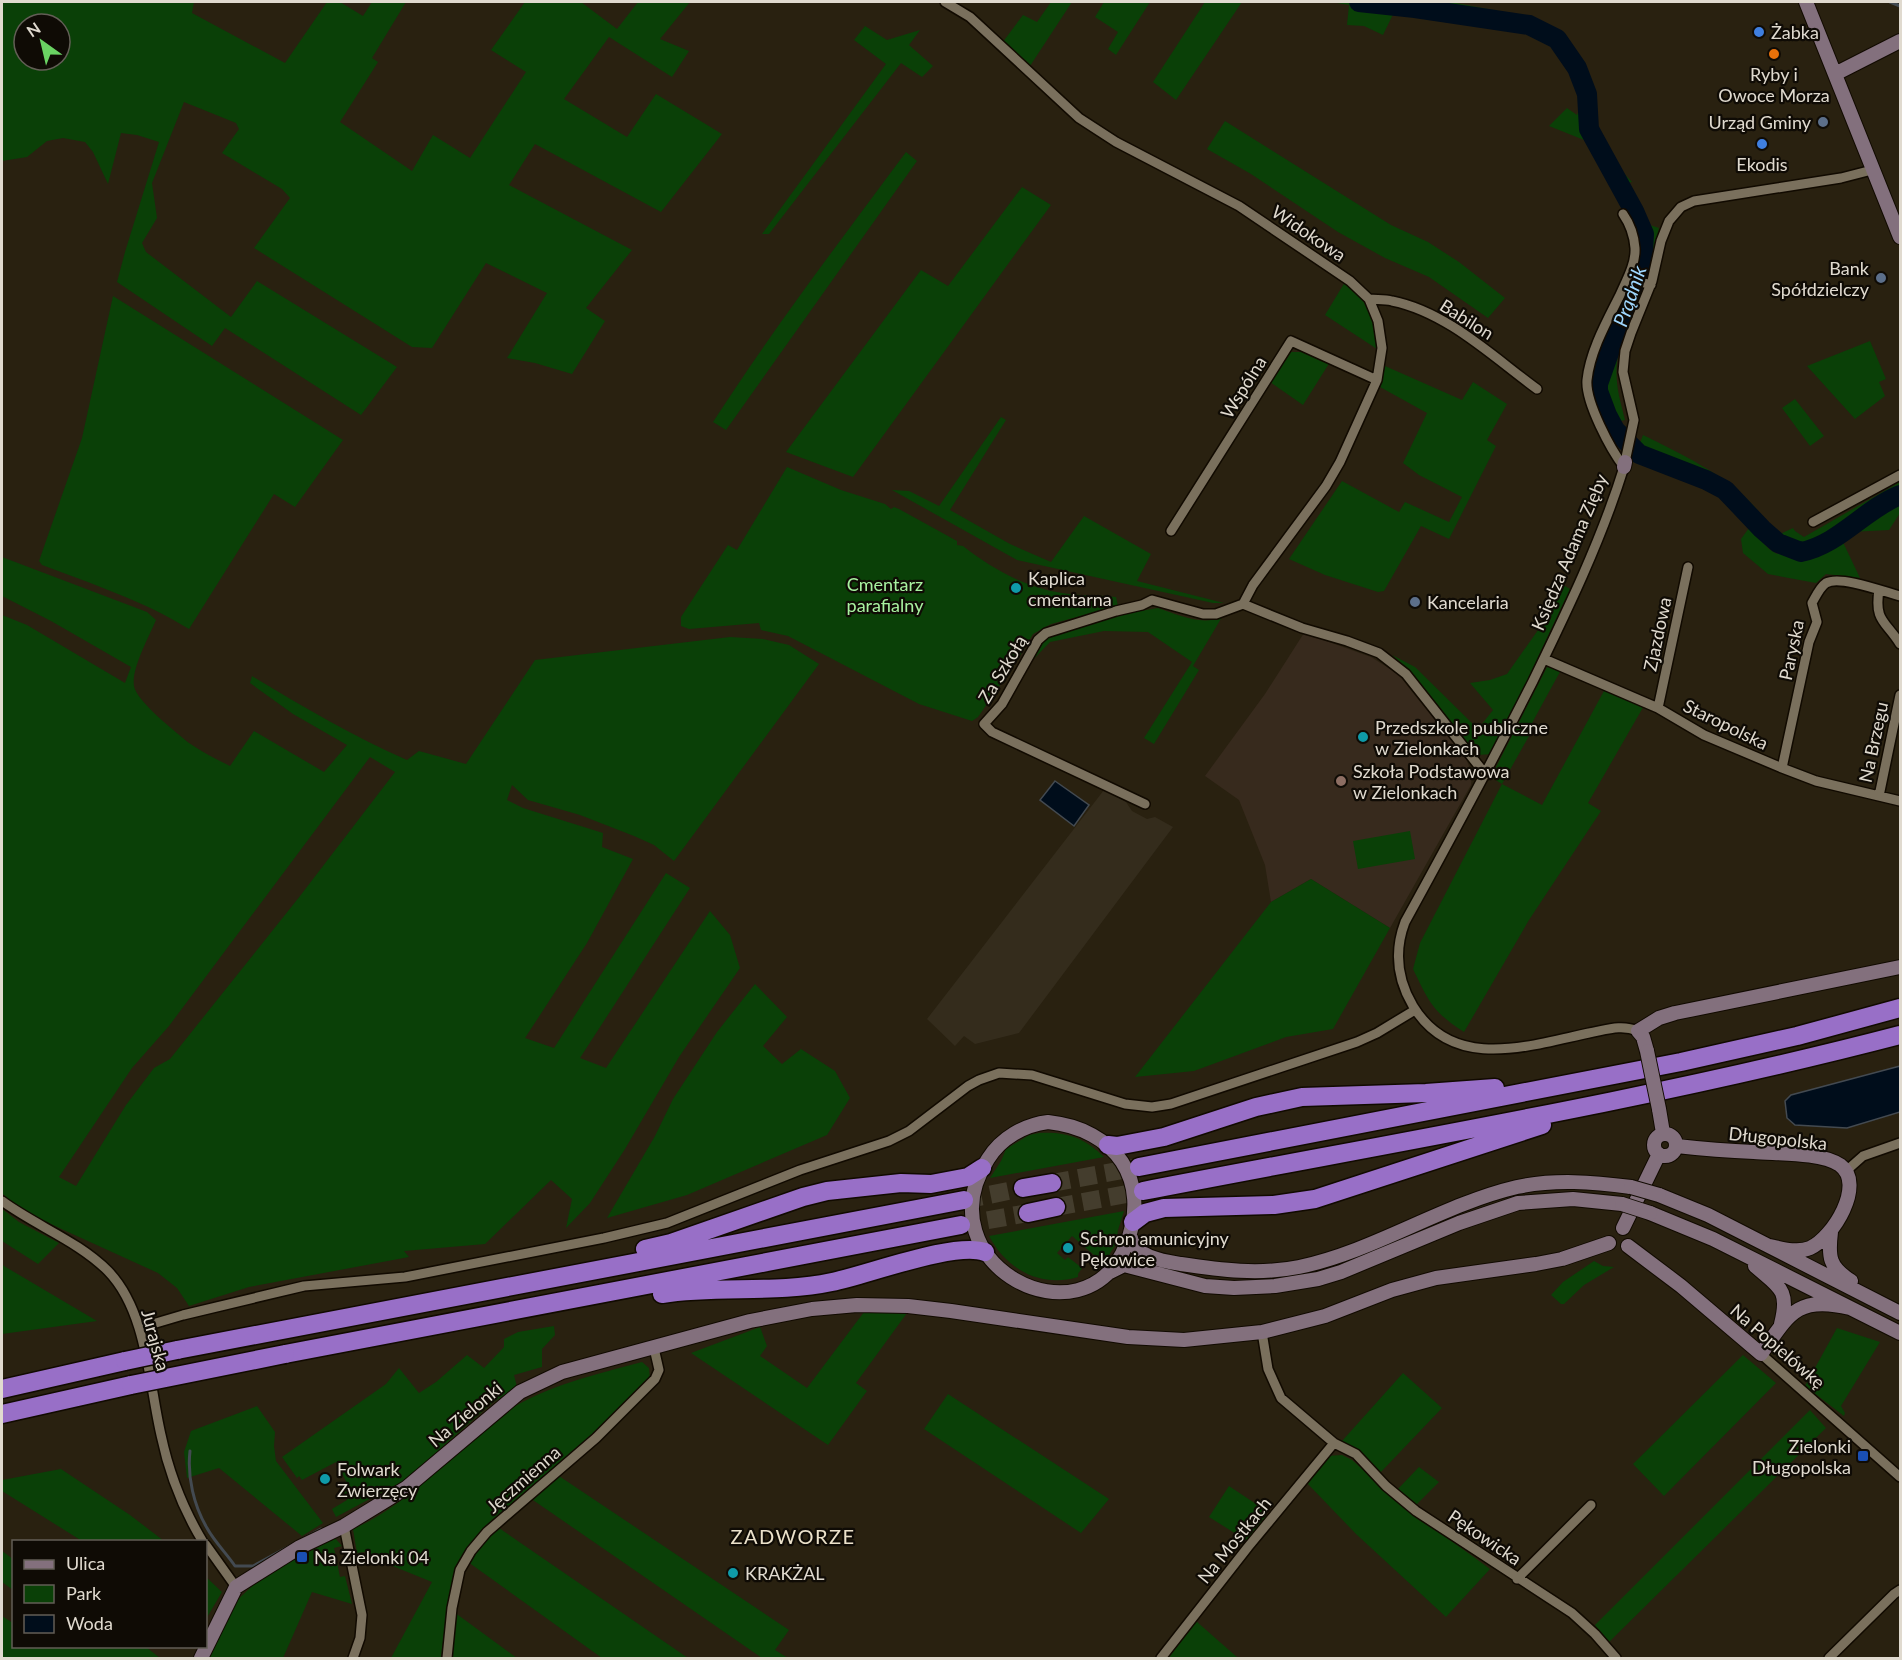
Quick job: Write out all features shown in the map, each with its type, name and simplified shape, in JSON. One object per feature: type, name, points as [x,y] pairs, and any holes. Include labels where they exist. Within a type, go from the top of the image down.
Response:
[{"type":"highway","points":[[1140,1167],[1560,1086],[1785,1038],[1900,1008]]},
{"type":"highway","points":[[1143,1191],[1627,1098],[1804,1060],[1900,1035]]},
{"type":"highway","points":[[1108,1145],[1117,1146],[1164,1137],[1256,1107],[1302,1097],[1560,1086]]},
{"type":"highway","points":[[1132,1228],[1145,1213],[1164,1208],[1274,1205],[1315,1198],[1627,1098]]},
{"type":"highway","points":[[560,1277],[633,1252],[671,1243],[803,1197],[843,1188],[931,1184],[968,1177],[982,1168]]},
{"type":"highway","points":[[1023,1188],[1052,1183]]},
{"type":"highway","points":[[2,1389],[280,1329],[964,1200]]},
{"type":"highway","points":[[1028,1213],[1056,1207]]},
{"type":"highway","points":[[2,1414],[285,1354],[961,1225]]},
{"type":"highway","points":[[594,1296],[642,1297],[699,1290],[811,1285],[832,1282],[951,1251],[976,1248],[985,1252]]},
{"type":"main road","points":[[1806,2],[1900,237]]},
{"type":"main road","points":[[1835,74],[1900,41]]},
{"type":"main road","points":[[1663,1133],[1647,1051],[1643,1037],[1638,1031],[1659,1018],[1675,1013],[1900,966]]},
{"type":"main road","points":[[1900,1313],[1708,1215],[1659,1195],[1631,1187],[1580,1182],[1548,1183],[1515,1188],[1469,1202],[1336,1257],[1276,1270],[1228,1270],[1165,1262],[1139,1251],[1132,1243],[1135,1205],[1131,1182],[1121,1162],[1108,1145],[1089,1132],[1069,1125],[1048,1122],[1033,1124],[1002,1142],[993,1151],[975,1184],[972,1207],[978,1238],[995,1266],[1014,1281],[1025,1286],[1045,1291],[1070,1291],[1091,1284],[1125,1265],[1205,1286],[1234,1288],[1275,1286],[1318,1279],[1341,1272],[1459,1223],[1518,1203],[1573,1199],[1622,1204],[1690,1229],[1900,1333]]},
{"type":"main road","points":[[1663,1133],[1673,1136],[1677,1146],[1670,1155],[1659,1154],[1655,1149],[1654,1143],[1663,1133]]},
{"type":"main road","name":"Długopolska","points":[[1677,1146],[1810,1156],[1835,1162],[1846,1171]]},
{"type":"main road","points":[[1623,1228],[1659,1154]]},
{"type":"main road","points":[[1770,1246],[1803,1250],[1812,1247],[1831,1232],[1845,1207],[1849,1194],[1850,1186],[1846,1171]]},
{"type":"main road","points":[[1110,1272],[1122,1254],[1132,1228]]},
{"type":"main road","points":[[1623,1228],[1630,1236],[1628,1246],[1617,1250],[1609,1243],[1609,1236],[1612,1230],[1623,1228]]},
{"type":"main road","points":[[1831,1232],[1829,1251],[1834,1266],[1841,1275],[1882,1303]]},
{"type":"main road","name":"Na Zielonki","points":[[236,1587],[300,1547],[344,1526],[406,1488],[520,1392],[562,1372],[750,1322],[812,1309],[874,1305],[951,1311],[1128,1337],[1184,1340],[1262,1332],[1326,1316],[1392,1290],[1437,1278],[1536,1264],[1572,1256],[1609,1243]]},
{"type":"main road","name":"Na Popielówkę","points":[[1628,1246],[1681,1286],[1761,1354]]},
{"type":"main road","points":[[1741,1253],[1783,1293],[1785,1306],[1780,1326]]},
{"type":"main road","points":[[1761,1354],[1780,1326],[1796,1311],[1819,1302],[1850,1308]]},
{"type":"main road","points":[[207,1647],[236,1587]]},
{"type":"street","name":"Widokowa","points":[[945,2],[970,17],[1079,118],[1116,142],[1233,202],[1350,281],[1369,299],[1378,321],[1382,348],[1377,380],[1340,462],[1326,486],[1253,585],[1243,604]]},
{"type":"street","name":"Księdza Adama Zięby","points":[[1415,1010],[1403,987],[1399,966],[1399,943],[1402,930],[1486,774],[1544,658],[1607,520],[1624,465],[1634,420],[1623,372],[1626,351],[1669,221],[1681,207],[1706,199],[1841,178],[1872,170]]},
{"type":"street","points":[[1623,214],[1631,226],[1635,249],[1630,278],[1592,358],[1587,393],[1612,452],[1624,465]]},
{"type":"street","points":[[1630,278],[1648,284]]},
{"type":"street","name":"Babilon","points":[[1369,299],[1391,300],[1450,325],[1537,389]]},
{"type":"street","name":"Wspólna","points":[[1171,531],[1291,341],[1377,380]]},
{"type":"street","points":[[1813,522],[1900,475]]},
{"type":"street","name":"Zjazdowa","points":[[1658,708],[1688,567]]},
{"type":"street","name":"Paryska","points":[[1782,768],[1809,642],[1817,622],[1812,603],[1826,583],[1836,580],[1900,596]]},
{"type":"street","points":[[1879,591],[1878,612],[1882,621],[1900,644]]},
{"type":"street","name":"Za Szkołą","points":[[1145,804],[992,732],[984,724],[1002,704],[1038,640],[1046,633],[1142,605],[1152,600],[1203,614],[1216,614],[1243,604]]},
{"type":"street","points":[[1243,604],[1302,628],[1379,653],[1406,674],[1486,774]]},
{"type":"street","name":"Staropolska","points":[[1544,658],[1658,708],[1704,735],[1782,768],[1816,781],[1900,801]]},
{"type":"street","name":"Na Brzegu","points":[[1879,796],[1900,695]]},
{"type":"street","points":[[139,1328],[284,1290],[405,1277],[614,1236],[667,1223],[800,1170],[889,1141],[909,1131],[974,1083],[999,1073],[1032,1075],[1135,1106],[1172,1104],[1357,1042],[1377,1034],[1415,1010],[1428,1025],[1446,1038],[1478,1049],[1511,1049],[1620,1027],[1638,1031]]},
{"type":"street","name":"Długopolska","points":[[1846,1171],[1863,1156],[1900,1143]]},
{"type":"street","name":"Jurajska","points":[[2,1201],[94,1258],[110,1273],[124,1293],[139,1328],[169,1468],[189,1516],[202,1540]]},
{"type":"street","name":"Pękowicka","points":[[1262,1332],[1268,1369],[1281,1398],[1334,1443],[1356,1454],[1392,1491],[1416,1511],[1572,1613],[1595,1634],[1616,1659]]},
{"type":"street","name":"Jęczmienna","points":[[447,1659],[452,1608],[460,1570],[471,1551],[487,1532],[596,1438],[655,1379],[659,1370],[654,1348]]},
{"type":"street","name":"Na Popielówkę","points":[[1761,1354],[1900,1477]]},
{"type":"street","name":"Na Mostkach","points":[[1161,1659],[1251,1543],[1334,1443]]},
{"type":"street","points":[[1517,1579],[1591,1505]]},
{"type":"street","points":[[344,1526],[362,1615],[360,1638],[353,1659]]},
{"type":"street","name":"Jurajska","points":[[207,1547],[236,1587]]},
{"type":"street","points":[[1828,1659],[1900,1590]]},
{"type":"shaded area","name":"Szkoła Podstawowa w Zielonkach","points":[[1304,633],[1371,657],[1398,674],[1466,759],[1472,773],[1471,785],[1390,928],[1311,879],[1271,902],[1265,865],[1239,800],[1205,776],[1265,694]]},
{"type":"shaded area","points":[[1104,790],[1126,802],[1132,811],[1147,819],[1155,817],[1173,827],[1019,1033],[975,1044],[964,1036],[955,1046],[927,1019]]},
{"type":"green space","points":[[2,2],[194,2],[192,13],[285,63],[327,2],[340,2],[363,16],[372,2],[406,2],[372,58],[378,62],[340,122],[412,171],[433,135],[470,158],[526,72],[491,50],[525,2],[581,2],[617,29],[638,2],[690,2],[660,39],[689,51],[672,77],[609,37],[564,99],[627,137],[656,94],[722,134],[661,212],[535,144],[509,185],[632,250],[586,308],[605,321],[572,374],[535,363],[507,358],[547,293],[486,263],[432,348],[412,347],[254,248],[290,198],[282,189],[222,153],[239,129],[236,123],[184,102],[152,183],[157,218],[142,243],[146,252],[231,317],[257,281],[397,367],[361,415],[225,328],[212,346],[117,282],[159,142],[121,133],[108,184],[93,152],[85,142],[63,138],[47,141],[27,157],[2,161]]},
{"type":"green space","points":[[1051,2],[1072,2],[1028,69],[1002,43],[1023,15],[1037,22]]},
{"type":"green space","points":[[1104,2],[1150,2],[1116,55],[1108,49],[1118,32],[1095,17]]},
{"type":"green space","points":[[1205,2],[1242,2],[1176,100],[1153,82]]},
{"type":"green space","points":[[1331,2],[1399,2],[1383,35],[1364,26],[1347,25],[1349,5]]},
{"type":"green space","points":[[1407,2],[1419,2],[1432,6],[1434,2],[1451,2],[1535,18],[1537,23],[1569,48],[1581,64],[1592,92],[1598,121],[1594,123],[1616,165],[1632,182],[1614,185],[1589,142],[1549,126],[1567,108],[1577,115],[1582,97],[1582,88],[1575,72],[1562,51],[1556,46],[1525,31],[1505,26],[1405,13]]},
{"type":"green space","points":[[865,26],[887,40],[920,30],[909,45],[933,66],[922,77],[901,63],[769,234],[762,234],[886,64],[854,40]]},
{"type":"green space","points":[[1225,121],[1391,225],[1428,242],[1459,262],[1505,298],[1488,318],[1429,277],[1385,258],[1338,232],[1251,174],[1207,149]]},
{"type":"green space","points":[[906,152],[917,161],[726,430],[713,422],[783,319]]},
{"type":"green space","points":[[1022,187],[1051,205],[853,477],[786,452],[921,270],[948,286]]},
{"type":"green space","points":[[1627,189],[1644,223],[1659,228],[1646,279],[1633,277],[1635,230],[1628,209],[1616,190]]},
{"type":"green space","points":[[1345,282],[1359,296],[1370,314],[1377,349],[1325,315]]},
{"type":"green space","points":[[1632,282],[1644,286],[1624,332],[1618,357],[1619,396],[1625,420],[1620,421],[1617,444],[1599,405],[1595,392],[1595,380],[1601,351]]},
{"type":"green space","points":[[113,296],[343,440],[295,507],[274,494],[189,629],[136,601],[42,565],[39,561],[82,438]]},
{"type":"green space","points":[[1870,341],[1886,379],[1879,382],[1885,396],[1855,419],[1807,366]]},
{"type":"green space","points":[[1291,352],[1303,352],[1330,362],[1303,405],[1270,382]]},
{"type":"green space","points":[[1385,366],[1462,400],[1473,382],[1507,404],[1487,440],[1496,446],[1449,539],[1421,526],[1384,591],[1378,592],[1325,575],[1289,559],[1342,481],[1399,512],[1405,502],[1449,522],[1462,497],[1419,475],[1403,463],[1427,413],[1380,387]]},
{"type":"green space","points":[[1795,399],[1824,436],[1810,446],[1782,408]]},
{"type":"green space","points":[[1001,417],[1006,420],[950,510],[1010,544],[1051,562],[1084,516],[1151,554],[1137,581],[1224,603],[1213,603],[1017,560],[892,490],[909,491],[939,506]]},
{"type":"green space","points":[[1643,435],[1694,461],[1729,484],[1751,503],[1778,535],[1793,528],[1804,537],[1900,482],[1900,513],[1889,530],[1850,532],[1841,538],[1860,578],[1826,574],[1816,583],[1768,574],[1743,553],[1741,539],[1749,528],[1769,549],[1777,554],[1781,549],[1766,538],[1728,498],[1633,461]]},
{"type":"green space","name":"Cmentarz parafialny","points":[[787,467],[841,490],[885,504],[891,509],[894,507],[899,509],[957,541],[957,545],[963,546],[1013,578],[1054,592],[1116,597],[1118,606],[1051,624],[1033,634],[978,717],[972,721],[919,704],[788,636],[761,630],[759,623],[689,629],[681,626],[681,617],[728,545],[737,550]]},
{"type":"green space","points":[[2,557],[147,612],[156,620],[135,671],[136,692],[158,716],[189,743],[230,766],[254,731],[324,772],[347,745],[293,714],[250,683],[252,676],[328,721],[407,760],[419,751],[466,764],[535,660],[730,637],[763,639],[789,645],[819,664],[674,861],[654,845],[634,836],[580,815],[528,800],[512,785],[507,800],[523,808],[603,833],[602,847],[633,859],[587,943],[525,1038],[554,1048],[666,873],[690,888],[580,1058],[606,1068],[710,911],[730,935],[740,968],[679,1057],[590,1203],[566,1228],[572,1199],[551,1180],[485,1244],[404,1251],[409,1257],[249,1287],[189,1306],[177,1288],[158,1273],[44,1221],[12,1203],[2,1193],[2,615],[27,625],[125,683],[131,667],[2,596]],"holes":[[[370,757],[395,772],[170,1059],[154,1068],[126,1105],[76,1186],[59,1177],[132,1068],[169,1026]]]},
{"type":"green space","points":[[1563,585],[1570,589],[1493,754],[1477,755],[1406,667],[1392,655],[1415,667],[1478,729],[1493,710],[1470,683],[1490,680],[1507,674],[1543,623]]},
{"type":"green space","points":[[1158,608],[1198,620],[1222,617],[1193,666],[1199,670],[1154,744],[1144,738],[1192,662],[1148,632],[1104,631],[1050,642],[1030,663],[1039,643],[1048,636],[1116,615]]},
{"type":"green space","points":[[1547,667],[1561,670],[1526,734],[1529,736],[1502,784],[1491,777]]},
{"type":"green space","points":[[1605,689],[1645,704],[1588,803],[1601,811],[1529,920],[1464,1032],[1438,1012],[1423,990],[1413,969],[1420,943],[1502,784],[1542,805]]},
{"type":"green space","points":[[1410,831],[1415,859],[1358,869],[1353,841]]},
{"type":"green space","points":[[1311,879],[1390,928],[1333,1029],[1286,1037],[1194,1071],[1135,1077],[1271,902]]},
{"type":"green space","points":[[755,984],[787,1017],[763,1046],[782,1064],[801,1049],[835,1071],[850,1098],[827,1135],[687,1195],[607,1218],[655,1136],[673,1099],[717,1032]]},
{"type":"green space","points":[[1058,1133],[1074,1137],[1090,1145],[1104,1157],[990,1178],[1006,1149],[1029,1135]]},
{"type":"green space","points":[[2,1209],[19,1222],[59,1243],[38,1264],[2,1241]]},
{"type":"green space","points":[[1124,1211],[1116,1244],[1110,1257],[1101,1265],[1094,1255],[1072,1236],[1057,1253],[1065,1260],[1068,1257],[1082,1268],[1078,1277],[1064,1280],[1038,1278],[1015,1267],[996,1248],[989,1236]]},
{"type":"green space","points":[[1594,1261],[1603,1266],[1614,1267],[1584,1285],[1564,1304],[1551,1295],[1563,1282]]},
{"type":"green space","points":[[2,1264],[4,1266],[97,1321],[2,1334]]},
{"type":"green space","points":[[870,1304],[907,1313],[856,1383],[867,1391],[828,1445],[691,1353],[760,1327],[767,1346],[760,1356],[807,1388]]},
{"type":"green space","points":[[554,1326],[555,1335],[542,1349],[542,1367],[514,1375],[517,1387],[492,1403],[405,1480],[336,1517],[332,1509],[347,1500],[341,1490],[348,1485],[336,1462],[302,1480],[299,1476],[297,1478],[282,1457],[386,1384],[399,1368],[419,1393],[436,1382],[467,1355],[484,1368],[504,1347],[504,1339],[518,1332]]},
{"type":"green space","points":[[1837,1328],[1880,1342],[1841,1406],[1845,1413],[1844,1416],[1805,1386]]},
{"type":"green space","points":[[1743,1355],[1776,1383],[1664,1496],[1633,1464]]},
{"type":"green space","points":[[642,1362],[649,1368],[650,1380],[592,1438],[523,1500],[458,1568],[447,1608],[441,1658],[391,1658],[432,1582],[368,1556],[365,1552],[357,1553],[353,1529],[400,1501],[493,1421],[517,1405],[570,1382]]},
{"type":"green space","points":[[1403,1373],[1442,1408],[1380,1473],[1364,1456],[1342,1441]]},
{"type":"green space","points":[[948,1394],[1109,1499],[1081,1533],[924,1429]]},
{"type":"green space","points":[[257,1406],[275,1432],[276,1461],[323,1523],[302,1536],[219,1468],[187,1478],[184,1452],[191,1431]]},
{"type":"green space","points":[[1810,1410],[1826,1428],[1608,1643],[1595,1625]]},
{"type":"green space","points":[[1342,1455],[1352,1460],[1416,1515],[1490,1569],[1446,1617],[1356,1534],[1306,1482],[1327,1456]]},
{"type":"green space","points":[[1419,1467],[1439,1482],[1415,1506],[1397,1490]]},
{"type":"green space","points":[[61,1469],[163,1540],[80,1540],[2,1491],[2,1480]]},
{"type":"green space","points":[[559,1476],[789,1630],[775,1650],[788,1658],[762,1658],[530,1498]]},
{"type":"green space","points":[[1229,1486],[1265,1510],[1266,1519],[1249,1542],[1209,1517]]},
{"type":"green space","points":[[499,1528],[688,1658],[602,1658],[468,1562],[473,1552]]},
{"type":"green space","points":[[335,1538],[342,1546],[334,1548],[340,1577],[345,1576],[352,1604],[312,1592],[283,1658],[207,1658],[233,1604],[262,1577]]},
{"type":"green space","points":[[2,1551],[12,1558],[12,1589],[2,1582]]},
{"type":"green space","points":[[207,1578],[222,1592],[207,1617]]},
{"type":"green space","points":[[454,1612],[517,1658],[449,1658]]},
{"type":"green space","points":[[2,1616],[12,1622],[12,1648],[147,1648],[160,1658],[2,1658]]},
{"type":"green space","points":[[1196,1621],[1238,1658],[1166,1658]]},
{"type":"water","points":[[1055,781],[1089,805],[1074,826],[1040,800]]},
{"type":"water","points":[[1900,1066],[1900,1112],[1847,1128],[1795,1125],[1787,1118],[1785,1101],[1791,1095]]},
{"type":"waterway","name":"Prądnik","points":[[1359,2],[1529,25],[1557,39],[1577,68],[1587,94],[1589,129],[1634,211],[1644,234],[1642,272],[1629,308],[1616,333],[1598,384],[1598,391],[1615,430],[1639,454],[1706,480],[1725,490],[1778,543],[1801,552],[1827,542],[1887,501],[1900,495]]},
{"type":"waterway","points":[[1890,2],[1900,6]]},
{"type":"waterway","points":[[190,1451],[192,1491],[198,1510],[210,1533],[235,1566],[253,1566],[321,1529]]},
{"type":"tunnel","points":[[1052,1183],[1139,1167]]},
{"type":"tunnel","points":[[964,1200],[1023,1188]]},
{"type":"tunnel","points":[[1056,1207],[1143,1191]]},
{"type":"tunnel","points":[[961,1225],[1028,1213]]},
{"type":"place","name":"Żabka","points":[[1759,32]]},
{"type":"place","name":"Ryby i Owoce Morza","points":[[1774,54]]},
{"type":"place","name":"Urząd Gminy","points":[[1823,122]]},
{"type":"place","name":"Ekodis","points":[[1762,144]]},
{"type":"place","name":"Bank Spółdzielczy","points":[[1881,278]]},
{"type":"place","name":"Kaplica cmentarna","points":[[1016,588]]},
{"type":"place","name":"Kancelaria","points":[[1415,602]]},
{"type":"place","name":"Przedszkole publiczne w Zielonkach","points":[[1363,737]]},
{"type":"place","name":"Szkoła Podstawowa w Zielonkach","points":[[1341,781]]},
{"type":"place","name":"Schron amunicyjny Pękowice","points":[[1068,1248]]},
{"type":"place","name":"Zielonki Długopolska","points":[[1863,1456]]},
{"type":"place","name":"Folwark Zwierzęcy","points":[[325,1479]]},
{"type":"place","name":"Na Zielonki 04","points":[[302,1557]]},
{"type":"place","name":"KRAKŻAL","points":[[733,1573]]},
{"type":"district","name":"ZADWORZE","points":[[793,1536]]}]
